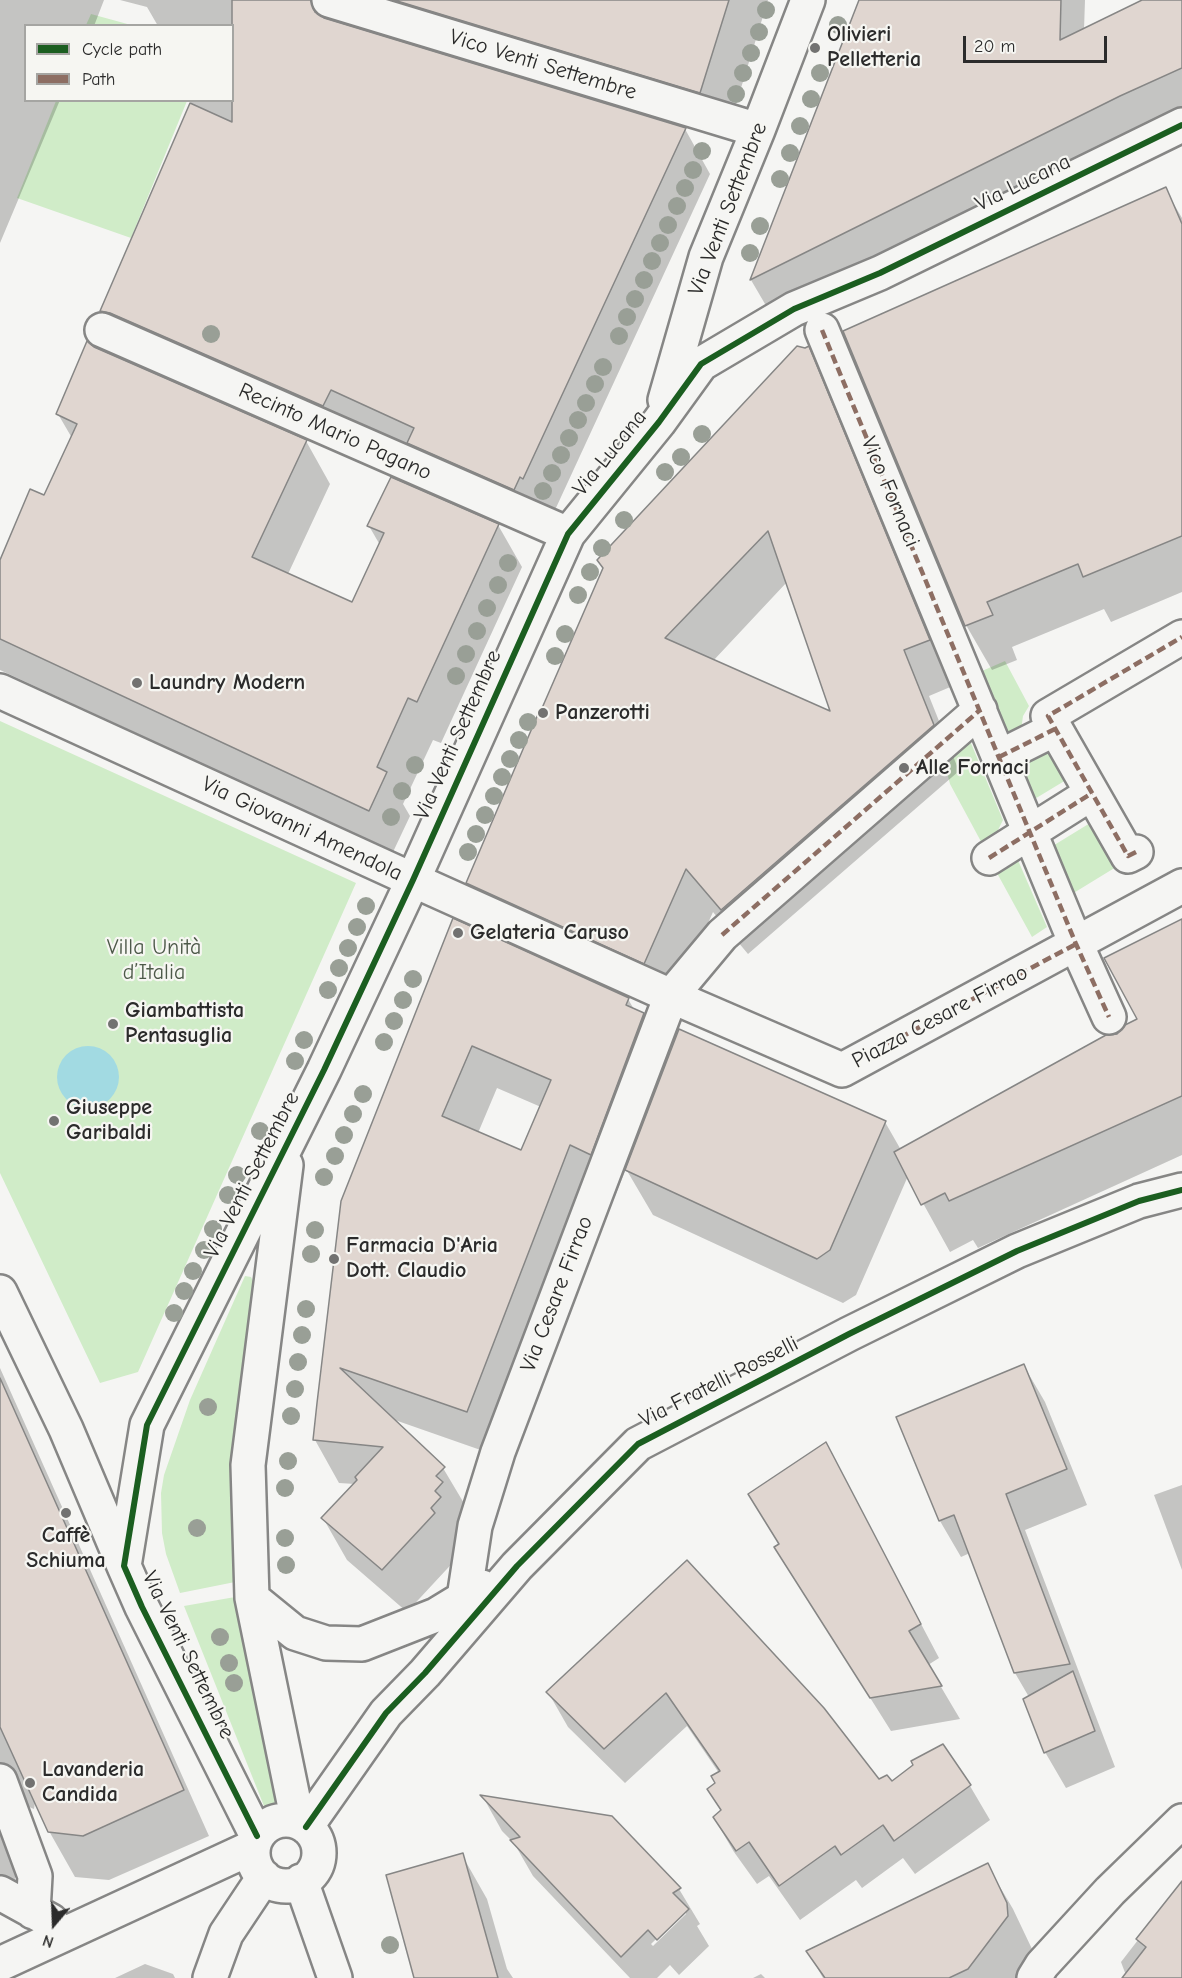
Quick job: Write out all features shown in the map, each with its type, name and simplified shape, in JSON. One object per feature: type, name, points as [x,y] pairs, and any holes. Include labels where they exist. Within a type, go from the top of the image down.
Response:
[{"type":"street","name":"Vico Venti Settembre","points":[[329,0],[758,130]]},
{"type":"street","name":"Via Venti Settembre","points":[[659,422],[706,257],[808,0]]},
{"type":"street","name":"Via Lucana","points":[[568,534],[659,422],[701,364],[794,309],[880,273],[1182,125]]},
{"type":"street","name":"Recinto Mario Pagano","points":[[102,330],[568,534]]},
{"type":"street","name":"Vico Fornaci","points":[[822,330],[980,710]]},
{"type":"street","name":"Via Venti Settembre","points":[[258,1853],[124,1566],[147,1425],[324,1070],[413,880],[568,534]]},
{"type":"street","points":[[1136,852],[1128,856],[1048,716],[1182,637]]},
{"type":"street","name":"Via Giovanni Amendola","points":[[0,691],[671,996]]},
{"type":"street","points":[[980,710],[1076,945],[1109,1017]]},
{"type":"street","name":"Via Cesare Firrao","points":[[464,1598],[475,1526],[498,1452],[671,996],[722,935],[980,710]]},
{"type":"street","points":[[999,757],[1055,729]]},
{"type":"street","points":[[989,858],[1092,793]]},
{"type":"street","name":"Piazza Cesare Firrao","points":[[671,996],[842,1070],[1182,886]]},
{"type":"street","name":"Via Venti Settembre","points":[[290,1139],[248,1466],[252,1598],[302,1825]]},
{"type":"street","name":"Via Fratelli Rosselli","points":[[302,1825],[386,1713],[425,1673],[517,1566],[638,1444],[849,1334],[1017,1251],[1139,1201],[1182,1190]]},
{"type":"street","points":[[0,1292],[66,1429],[124,1566]]},
{"type":"street","name":"Via Fratelli Rosselli","points":[[252,1598],[296,1633],[326,1643],[362,1644],[436,1615],[517,1566]]},
{"type":"street","points":[[0,1781],[35,1876],[33,1912]]},
{"type":"street","points":[[210,1978],[258,1853],[273,1822],[286,1820],[302,1825],[316,1841],[318,1856],[312,1872],[301,1881],[292,1885],[281,1885],[269,1881],[258,1853]]},
{"type":"street","points":[[1034,1978],[1042,1965],[1110,1891],[1182,1821]]},
{"type":"street","points":[[0,1964],[70,1931],[258,1853]]},
{"type":"street","points":[[301,1881],[335,1978]]},
{"type":"street","points":[[0,1893],[70,1931]]},
{"type":"green space","points":[[91,14],[127,24],[86,24]]},
{"type":"green space","points":[[56,102],[187,102],[131,238],[17,198]]},
{"type":"green space","points":[[1005,661],[1029,706],[1023,716],[1021,730],[1009,737],[982,671]]},
{"type":"green space","name":"Villa Unità d’Italia","points":[[0,721],[356,883],[138,1372],[100,1383],[0,1173]]},
{"type":"green space","points":[[968,736],[1003,820],[998,830],[999,839],[985,849],[950,784],[947,773],[955,751]]},
{"type":"green space","points":[[1050,738],[1071,777],[1033,800],[1016,759]]},
{"type":"green space","points":[[1095,820],[1121,864],[1072,894],[1051,847]]},
{"type":"green space","points":[[1017,858],[1047,927],[1032,937],[992,864]]},
{"type":"green space","points":[[245,1276],[251,1277],[254,1283],[235,1445],[235,1582],[180,1593],[166,1554],[162,1533],[161,1493],[164,1475],[190,1400]]},
{"type":"green space","points":[[235,1597],[281,1806],[271,1805],[266,1811],[184,1606]]},
{"type":"water","points":[[88,1046],[100,1048],[110,1055],[117,1065],[119,1077],[117,1089],[110,1099],[100,1106],[88,1108],[76,1106],[66,1099],[59,1089],[57,1077],[59,1065],[66,1055],[76,1048]]},
{"type":"building","points":[[232,0],[311,0],[315,12],[324,18],[686,128],[523,479],[520,477],[514,490],[407,443],[414,428],[331,390],[323,406],[110,313],[100,311],[190,103],[232,122],[234,24],[232,24]]},
{"type":"building","points":[[394,0],[729,0],[700,93]]},
{"type":"building","points":[[859,0],[1061,0],[1060,40],[1142,0],[1182,0],[1182,68],[1120,96],[750,280]]},
{"type":"building","points":[[1166,187],[1182,224],[1182,536],[1083,577],[1078,564],[987,602],[993,615],[965,626],[843,331]]},
{"type":"building","points":[[87,341],[94,347],[307,440],[252,557],[352,602],[384,533],[367,526],[391,477],[499,524],[417,702],[408,698],[377,767],[387,772],[369,811],[0,639],[0,560],[30,489],[44,495],[77,424],[56,414]]},
{"type":"building","points":[[797,346],[805,348],[809,346],[930,640],[904,650],[934,725],[721,910],[686,869],[644,964],[466,883],[603,568],[597,560]],"holes":[[[768,531],[830,711],[665,638]]]},
{"type":"building","points":[[453,918],[629,998],[626,1005],[644,1013],[591,1155],[570,1145],[467,1412],[340,1368],[445,1467],[436,1476],[443,1482],[435,1491],[441,1497],[431,1508],[435,1513],[382,1570],[321,1518],[357,1480],[355,1477],[383,1447],[313,1440],[341,1201]],"holes":[[[472,1046],[551,1080],[521,1150],[442,1116]]]},
{"type":"building","points":[[1182,919],[1182,1096],[949,1201],[945,1193],[921,1205],[894,1152],[1106,1035],[1117,1034],[1125,1025],[1137,1019],[1104,958]]},
{"type":"building","points":[[679,1029],[886,1121],[830,1250],[817,1259],[625,1170]]},
{"type":"building","points":[[1024,1364],[1067,1469],[1006,1494],[1070,1664],[1014,1673],[954,1515],[939,1521],[896,1417]]},
{"type":"building","points":[[0,1378],[184,1790],[83,1836],[48,1832],[0,1727]]},
{"type":"building","points":[[826,1442],[921,1624],[909,1631],[942,1686],[870,1698],[774,1547],[779,1544],[748,1494]]},
{"type":"building","points":[[687,1560],[824,1708],[879,1779],[887,1775],[892,1781],[913,1765],[911,1761],[943,1744],[971,1785],[894,1841],[883,1825],[841,1855],[835,1846],[779,1886],[749,1842],[736,1851],[713,1817],[721,1810],[707,1789],[715,1783],[711,1776],[720,1771],[666,1693],[604,1749],[546,1692]]},
{"type":"building","points":[[1073,1671],[1095,1731],[1044,1753],[1023,1699]]},
{"type":"building","points":[[480,1795],[612,1816],[681,1888],[673,1893],[689,1909],[657,1940],[648,1930],[621,1957],[510,1840],[520,1837]]},
{"type":"building","points":[[463,1853],[498,1978],[414,1978],[386,1875]]},
{"type":"building","points":[[988,1863],[1007,1903],[1008,1916],[968,1969],[949,1978],[825,1978],[806,1951]]},
{"type":"building","points":[[1182,1881],[1182,1978],[1122,1978],[1146,1947],[1136,1939]]},
{"type":"marked path","points":[[822,330],[1076,944],[1109,1017]]},
{"type":"marked path","points":[[1136,852],[1128,856],[1048,716],[1182,637]]},
{"type":"marked path","points":[[722,935],[980,710]]},
{"type":"marked path","points":[[999,757],[1055,729]]},
{"type":"marked path","points":[[989,858],[1092,793]]},
{"type":"marked path","points":[[888,1044],[1076,944]]},
{"type":"cycle path","points":[[257,1836],[142,1607],[124,1566],[147,1425],[324,1070],[413,880],[568,534],[659,422],[701,364],[794,309],[880,273],[1182,125]]},
{"type":"cycle path","points":[[306,1827],[386,1713],[425,1673],[517,1566],[638,1444],[849,1334],[1017,1251],[1139,1201],[1182,1190]]},
{"type":"place","name":"Olivieri Pelletteria","points":[[815,48]]},
{"type":"place","name":"Laundry Modern","points":[[137,683]]},
{"type":"place","name":"Panzerotti","points":[[543,713]]},
{"type":"place","name":"Alle Fornaci","points":[[904,768]]},
{"type":"place","name":"Gelateria Caruso","points":[[458,933]]},
{"type":"place","name":"Giambattista Pentasuglia","points":[[113,1024]]},
{"type":"place","name":"Giuseppe Garibaldi","points":[[54,1121]]},
{"type":"place","name":"Farmacia D'Aria Dott. Claudio","points":[[334,1259]]},
{"type":"place","name":"Caffè Schiuma","points":[[66,1513]]},
{"type":"place","name":"Lavanderia Candida","points":[[30,1783]]}]
